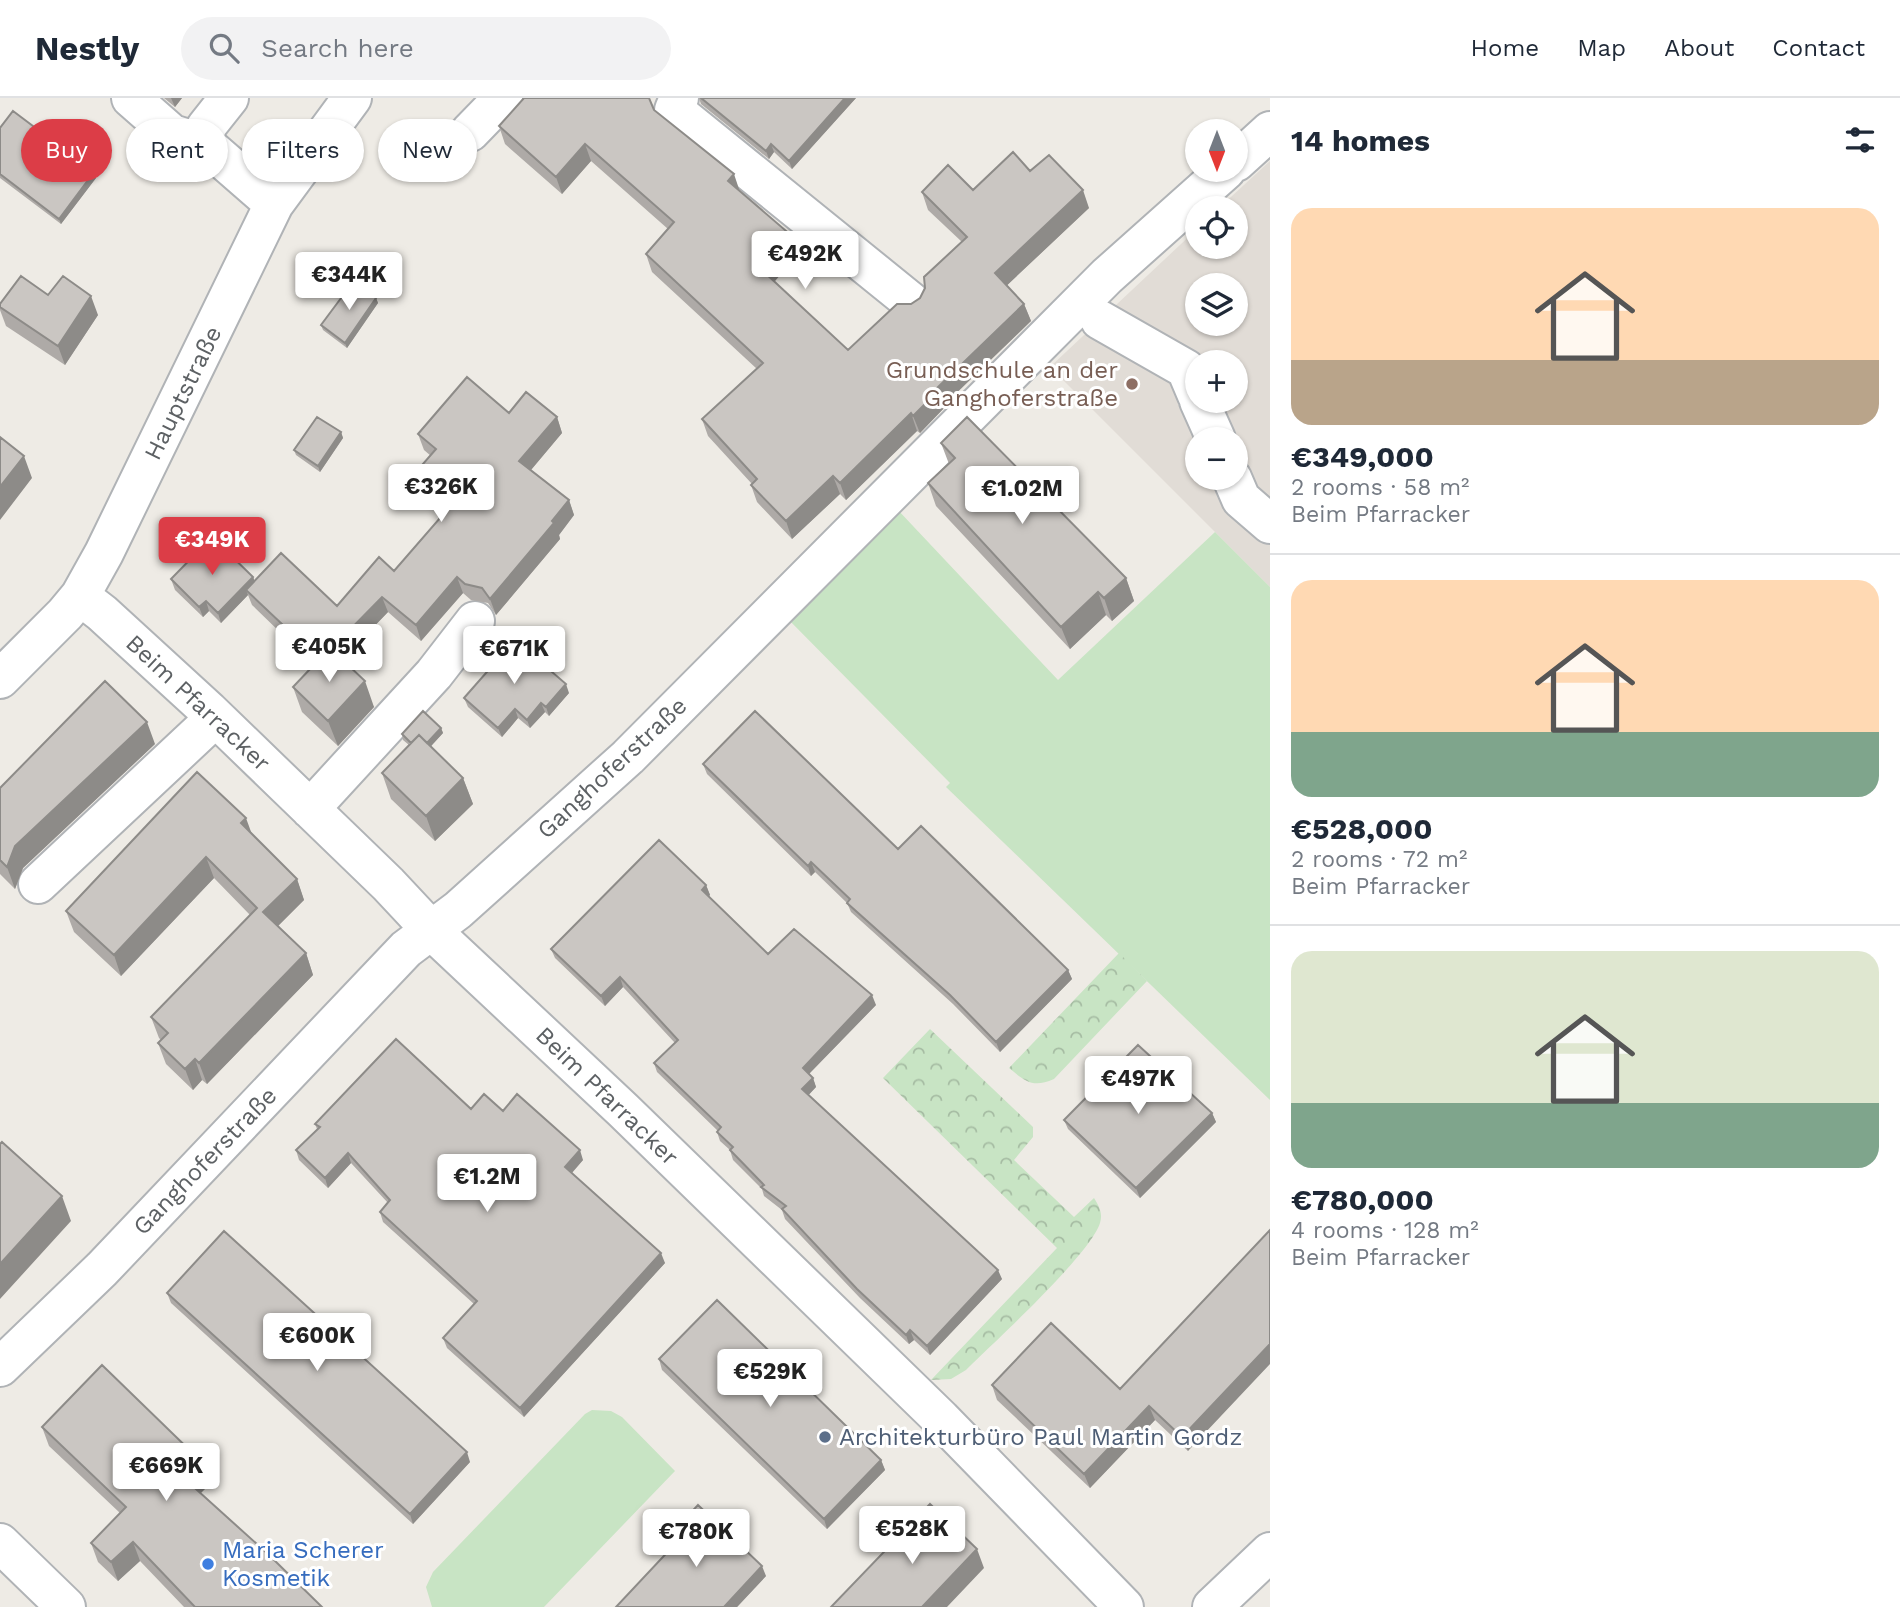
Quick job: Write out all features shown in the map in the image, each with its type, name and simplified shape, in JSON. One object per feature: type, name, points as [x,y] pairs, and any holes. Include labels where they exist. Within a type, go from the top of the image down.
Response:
[{"type":"street","points":[[131,98],[155,119]]},
{"type":"street","points":[[212,119],[229,98]]},
{"type":"street","name":"Hauptstraße","points":[[0,679],[80,596],[117,528],[274,204],[352,98]]},
{"type":"street","points":[[477,125],[503,98]]},
{"type":"street","points":[[679,98],[674,110],[910,301]]},
{"type":"street","points":[[1248,151],[1270,131]]},
{"type":"street","points":[[228,164],[274,204]]},
{"type":"street","name":"Ganghoferstraße","points":[[0,1367],[110,1261],[405,949],[432,931],[628,757],[1107,276],[1213,182]]},
{"type":"street","points":[[1100,320],[1185,368]]},
{"type":"street","points":[[1237,490],[1241,499],[1270,524]]},
{"type":"street","name":"Beim Pfarracker","points":[[80,596],[102,613],[215,718],[432,931],[603,1092],[941,1419],[1124,1607]]},
{"type":"street","points":[[310,809],[435,674],[475,621]]},
{"type":"street","points":[[38,884],[215,718]]},
{"type":"street","points":[[0,1543],[66,1607]]},
{"type":"street","points":[[1212,1607],[1269,1554]]},
{"type":"shaded area","name":"Grundschule an der Ganghoferstraße","points":[[1270,161],[1270,587],[1050,367],[1185,240],[1185,259],[1248,259],[1248,196],[1232,196]]},
{"type":"green space","points":[[897,509],[1058,680],[1215,532],[1270,587],[1270,1100],[946,787],[950,783],[784,615]]},
{"type":"green space","points":[[1119,953],[1147,981],[1054,1079],[1040,1083],[1030,1082],[1009,1068]]},
{"type":"green space","points":[[930,1029],[1033,1127],[1033,1137],[1014,1160],[1074,1217],[1094,1198],[1101,1216],[1093,1237],[1079,1256],[966,1370],[951,1379],[931,1380],[1057,1248],[883,1078]]},
{"type":"green space","points":[[592,1410],[611,1411],[622,1417],[675,1471],[544,1607],[432,1607],[426,1587],[433,1572],[585,1414]]},
{"type":"building","points":[[524,98],[649,98],[654,110],[734,174],[728,181],[792,236],[763,271],[848,350],[897,304],[911,304],[920,298],[925,288],[924,277],[967,237],[922,192],[948,165],[973,190],[1013,152],[1030,171],[1049,155],[1083,190],[995,273],[1024,304],[937,388],[939,390],[913,416],[911,413],[840,483],[833,476],[786,521],[751,485],[757,479],[702,419],[763,363],[646,254],[674,222],[585,144],[556,177],[499,126]]},
{"type":"building","points":[[701,98],[845,98],[789,161],[771,144],[766,151]]},
{"type":"building","points":[[13,111],[24,119],[21,119],[21,182],[87,182],[59,219],[0,174],[0,128]]},
{"type":"building","points":[[21,276],[48,295],[63,276],[91,296],[58,346],[0,307]]},
{"type":"building","points":[[353,282],[376,298],[345,343],[321,325]]},
{"type":"building","points":[[467,377],[509,413],[526,392],[557,417],[519,461],[569,500],[552,521],[554,523],[490,599],[482,588],[465,584],[457,577],[416,625],[382,597],[319,659],[246,590],[281,553],[337,606],[379,557],[394,571],[460,495],[422,465],[436,449],[418,434]]},
{"type":"building","points":[[317,417],[341,432],[318,466],[294,450]]},
{"type":"building","points":[[967,417],[1126,578],[1104,598],[1098,592],[1061,627],[928,483],[955,458],[941,443]]},
{"type":"building","points":[[0,437],[24,456],[0,487]]},
{"type":"building","points":[[212,537],[253,577],[218,613],[206,601],[199,607],[171,579]]},
{"type":"building","points":[[515,640],[566,684],[546,707],[541,703],[527,720],[515,709],[498,728],[464,698]]},
{"type":"building","points":[[330,648],[365,681],[328,721],[293,687]]},
{"type":"building","points":[[105,681],[147,722],[15,846],[7,867],[0,860],[0,788]]},
{"type":"building","points":[[423,711],[441,728],[427,743],[419,735],[411,743],[402,734]]},
{"type":"building","points":[[755,711],[898,849],[921,826],[1068,970],[996,1042],[950,995],[847,903],[850,899],[811,862],[808,866],[703,764]]},
{"type":"building","points":[[419,735],[463,778],[426,816],[382,773]]},
{"type":"building","points":[[197,772],[246,818],[241,823],[297,879],[263,912],[306,953],[199,1063],[195,1059],[185,1069],[158,1043],[168,1033],[151,1017],[257,908],[206,857],[114,955],[66,911]]},
{"type":"building","points":[[659,840],[706,885],[702,890],[768,954],[794,929],[872,995],[803,1068],[813,1078],[802,1089],[998,1270],[927,1346],[910,1330],[906,1335],[857,1289],[782,1209],[786,1206],[761,1187],[764,1185],[730,1150],[733,1147],[717,1132],[721,1127],[654,1063],[678,1040],[620,977],[601,996],[551,949]]},
{"type":"building","points":[[396,1039],[471,1109],[484,1094],[503,1111],[517,1094],[580,1150],[565,1167],[661,1253],[520,1408],[443,1338],[477,1301],[380,1212],[390,1200],[348,1153],[325,1178],[296,1150],[320,1127],[315,1124]]},
{"type":"building","points":[[1138,1045],[1212,1113],[1136,1188],[1064,1120]]},
{"type":"building","points":[[2,1142],[62,1196],[0,1264],[0,1144]]},
{"type":"building","points":[[1270,1230],[1270,1344],[1182,1437],[1149,1406],[1084,1474],[992,1385],[1051,1323],[1120,1389]]},
{"type":"building","points":[[224,1231],[467,1452],[410,1514],[167,1293]]},
{"type":"building","points":[[717,1300],[881,1460],[824,1519],[659,1359]]},
{"type":"building","points":[[102,1365],[204,1464],[187,1481],[322,1607],[195,1607],[133,1542],[111,1562],[91,1543],[126,1507],[42,1427]]},
{"type":"building","points":[[930,1504],[977,1549],[922,1607],[831,1607]]},
{"type":"building","points":[[698,1505],[762,1566],[724,1607],[616,1607],[677,1542],[670,1535]]},
{"type":"place","name":"Grundschule an der Ganghoferstraße","points":[[1132,384]]},
{"type":"place","name":"Architekturbüro Paul Martin Gordz","points":[[825,1437]]},
{"type":"place","name":"Maria Scherer Kosmetik","points":[[208,1564]]}]
